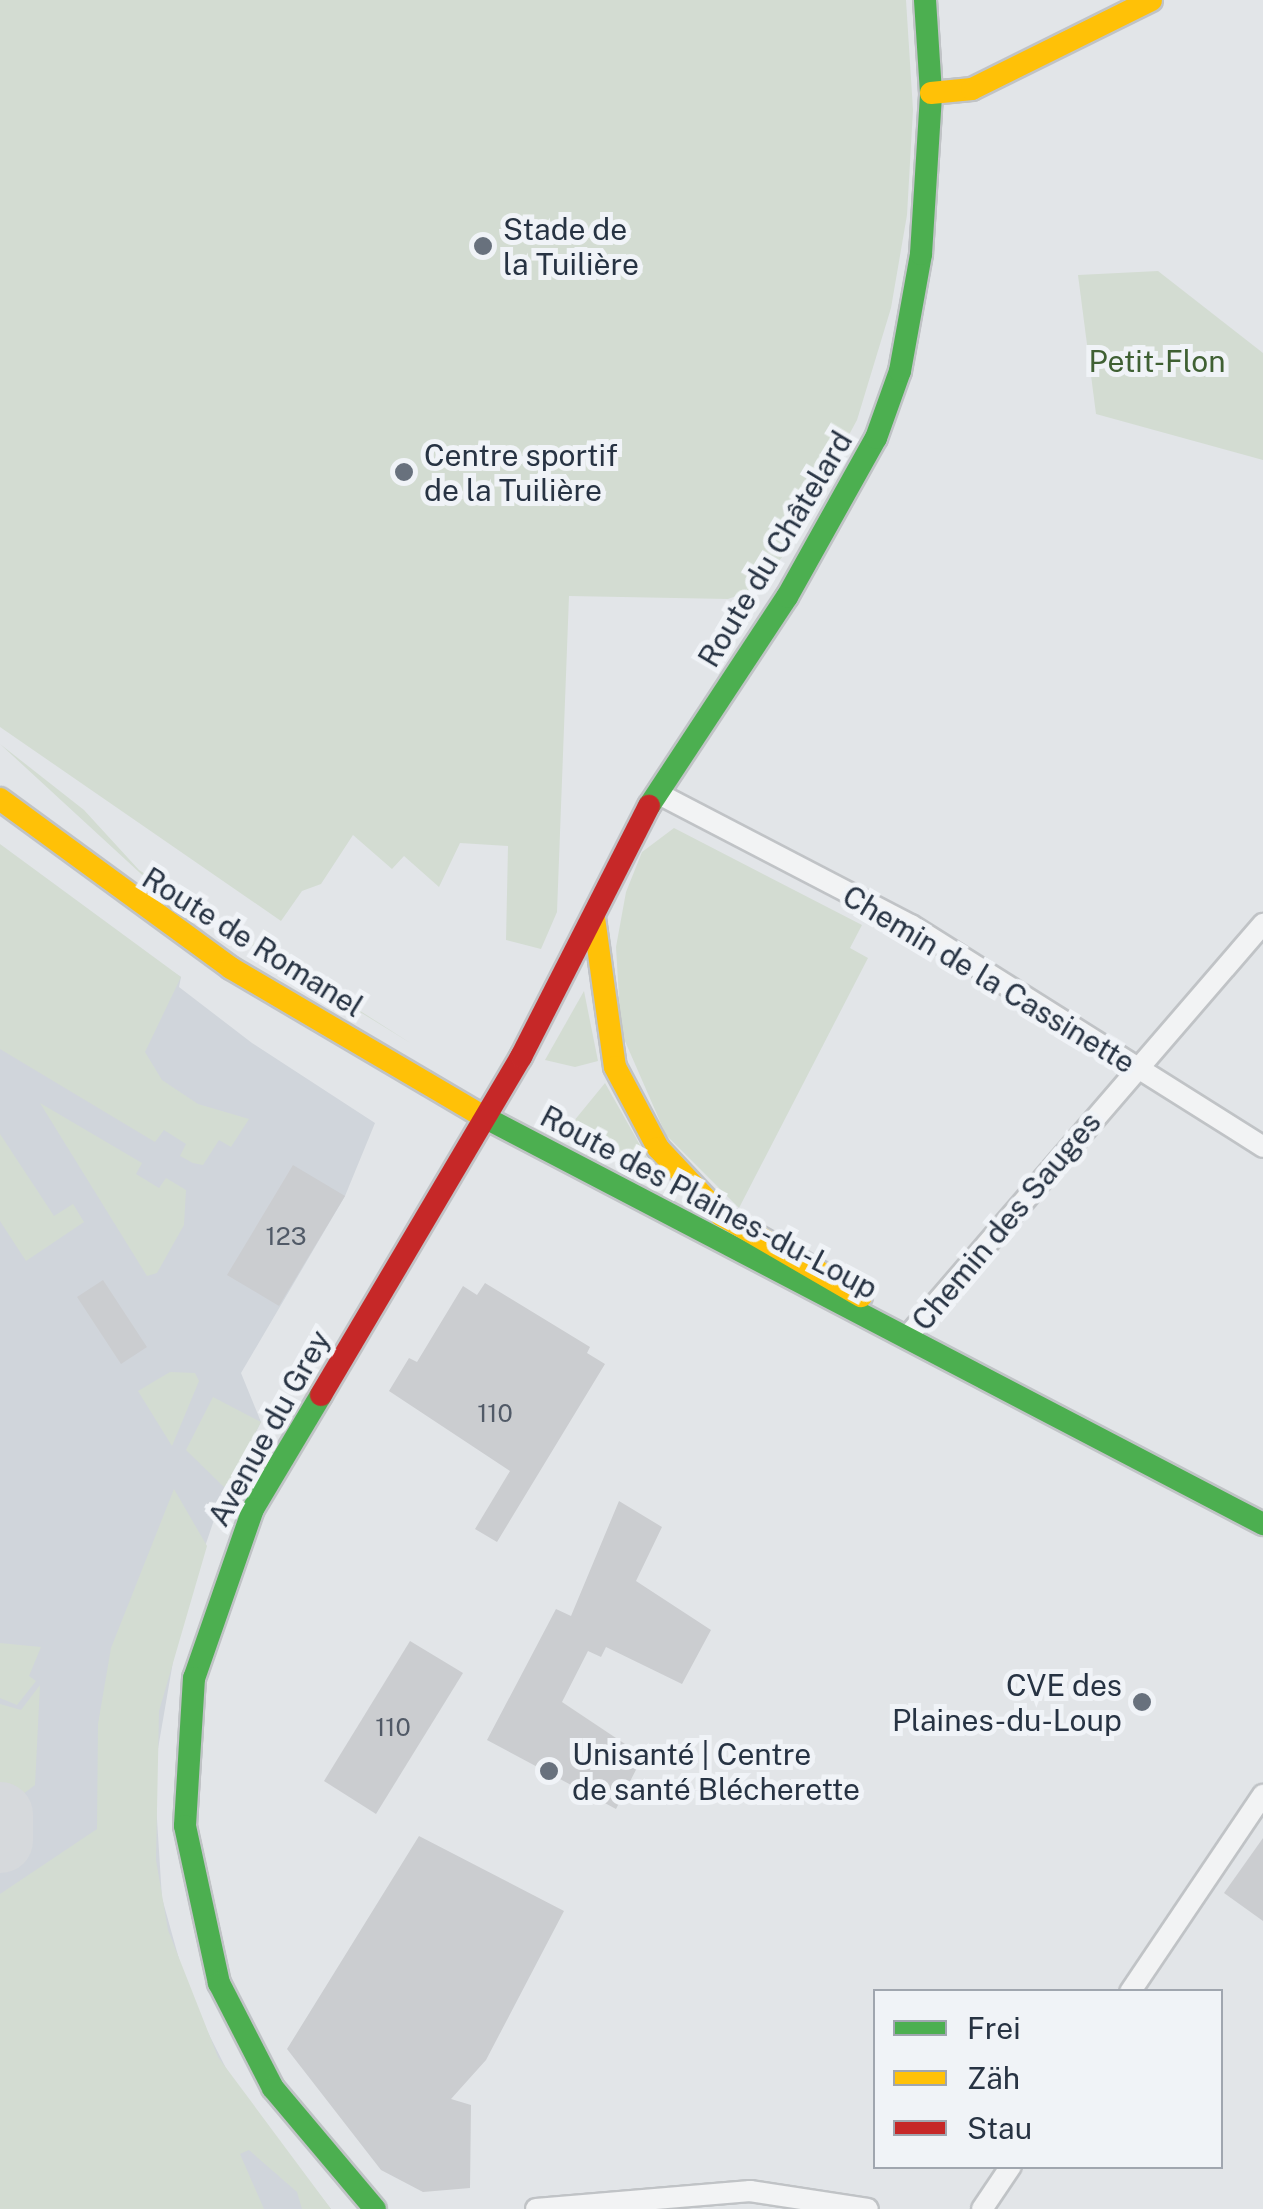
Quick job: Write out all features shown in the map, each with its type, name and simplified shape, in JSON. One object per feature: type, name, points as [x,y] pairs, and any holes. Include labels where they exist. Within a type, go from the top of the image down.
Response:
[{"type":"main road","name":"Route du Châtelard","points":[[594,918],[656,793],[787,597],[876,438],[911,321],[931,93],[925,0]]},
{"type":"main road","points":[[931,93],[972,90],[1151,0]]},
{"type":"main road","name":"Route de Romanel","points":[[0,799],[231,968],[485,1118]]},
{"type":"main road","name":"Avenue du Grey","points":[[375,2209],[273,2088],[219,1983],[194,1895],[185,1745],[206,1633],[253,1509],[485,1118],[594,918]]},
{"type":"main road","name":"Route des Plaines-du-Loup","points":[[594,918],[601,1009],[616,1067],[658,1148],[721,1216],[886,1310],[906,1338]]},
{"type":"main road","name":"Route des Plaines-du-Loup","points":[[485,1118],[1263,1524]]},
{"type":"street","name":"Chemin de la Cassinette","points":[[656,793],[911,925],[1263,1147]]},
{"type":"street","name":"Chemin des Sauges","points":[[906,1338],[1263,924]]},
{"type":"street","points":[[1132,1989],[1263,1795]]},
{"type":"street","points":[[982,2209],[1009,2169]]},
{"type":"street","points":[[536,2209],[750,2192],[868,2209]]},
{"type":"shaded area","points":[[0,860],[181,977],[179,987],[252,1043],[375,1123],[345,1196],[241,1373],[261,1422],[221,1499],[180,1621],[154,1772],[162,1898],[189,1995],[235,2086],[331,2209],[0,2209]]},
{"type":"green space","name":"Centre sportif de la Tuilière","points":[[0,0],[906,0],[913,110],[907,215],[891,308],[857,420],[783,556],[756,589],[728,599],[569,596],[557,912],[541,949],[506,940],[508,846],[460,843],[439,887],[404,856],[392,869],[353,835],[321,884],[302,891],[281,921],[0,727]]},
{"type":"green space","name":"Petit-Flon","points":[[1158,271],[1263,353],[1263,460],[1096,414],[1078,275]]},
{"type":"green space","points":[[0,744],[84,810],[139,870],[412,1044],[152,884]]},
{"type":"green space","points":[[674,828],[862,925],[850,948],[868,958],[739,1208],[666,1135],[621,1032],[616,947],[626,892],[642,852]]},
{"type":"green space","points":[[0,844],[181,977],[145,1052],[162,1080],[198,1104],[249,1119],[231,1147],[219,1140],[203,1165],[193,1163],[180,1156],[186,1144],[164,1130],[155,1142],[0,1049]]},
{"type":"green space","points":[[584,991],[598,1061],[575,1067],[545,1060]]},
{"type":"green space","points":[[605,1083],[653,1168],[652,1171],[569,1127]]},
{"type":"green space","points":[[40,1103],[142,1163],[136,1174],[159,1188],[166,1178],[186,1190],[184,1225],[157,1273],[147,1276]]},
{"type":"green space","points":[[0,1134],[54,1216],[73,1204],[84,1222],[26,1261],[0,1221]]},
{"type":"green space","points":[[170,1372],[195,1373],[199,1381],[172,1446],[138,1391]]},
{"type":"green space","points":[[213,1397],[261,1422],[226,1489],[186,1450]]},
{"type":"green space","points":[[174,1489],[207,1546],[159,1711],[156,1860],[168,1930],[218,2057],[331,2209],[302,2209],[297,2192],[249,2150],[240,2154],[264,2209],[0,2209],[0,1894],[97,1829],[98,1724],[111,1648]]},
{"type":"green space","points":[[0,1643],[41,1647],[29,1676],[36,1681],[17,1705],[0,1698]]},
{"type":"green space","points":[[40,1685],[35,1785],[10,1804],[0,1790],[0,1704],[21,1710]]},
{"type":"building","points":[[293,1165],[345,1196],[279,1306],[227,1275]]},
{"type":"building","points":[[103,1280],[147,1347],[121,1364],[77,1297]]},
{"type":"building","points":[[485,1283],[590,1347],[587,1353],[605,1364],[497,1542],[475,1529],[510,1471],[389,1391],[409,1358],[417,1362],[463,1286],[477,1295]]},
{"type":"building","points":[[619,1501],[662,1527],[636,1581],[711,1630],[682,1684],[606,1647],[601,1657],[588,1651],[562,1702],[643,1756],[616,1809],[487,1740],[556,1609],[571,1616]]},
{"type":"building","points":[[410,1641],[463,1673],[376,1814],[324,1781]]},
{"type":"building","points":[[419,1836],[564,1911],[486,2060],[451,2099],[471,2105],[470,2188],[423,2192],[381,2170],[287,2049]]},
{"type":"building","points":[[1263,1838],[1263,1921],[1224,1893]]},
{"type":"taxiway","points":[[0,1814],[0,1840]]},
{"type":"traffic: fast","points":[[649,806],[787,597],[876,438],[900,371],[921,254],[931,93],[925,0]]},
{"type":"traffic: fast","points":[[484,1117],[1263,1524]]},
{"type":"traffic: fast","points":[[321,1395],[253,1509],[194,1678],[185,1826],[219,1983],[273,2088],[375,2209]]},
{"type":"traffic: slow","points":[[931,93],[972,89],[1151,0]]},
{"type":"traffic: slow","points":[[0,799],[231,968],[484,1117]]},
{"type":"traffic: slow","points":[[594,918],[615,1067],[658,1148],[721,1215],[861,1296]]},
{"type":"traffic: jam","points":[[321,1395],[521,1057],[649,806]]},
{"type":"place","name":"Stade de la Tuilière","points":[[483,246]]},
{"type":"place","name":"Centre sportif de la Tuilière","points":[[404,472]]},
{"type":"place","name":"CVE des Plaines-du-Loup","points":[[1142,1702]]},
{"type":"place","name":"Unisanté | Centre de santé Blécherette","points":[[549,1771]]}]
